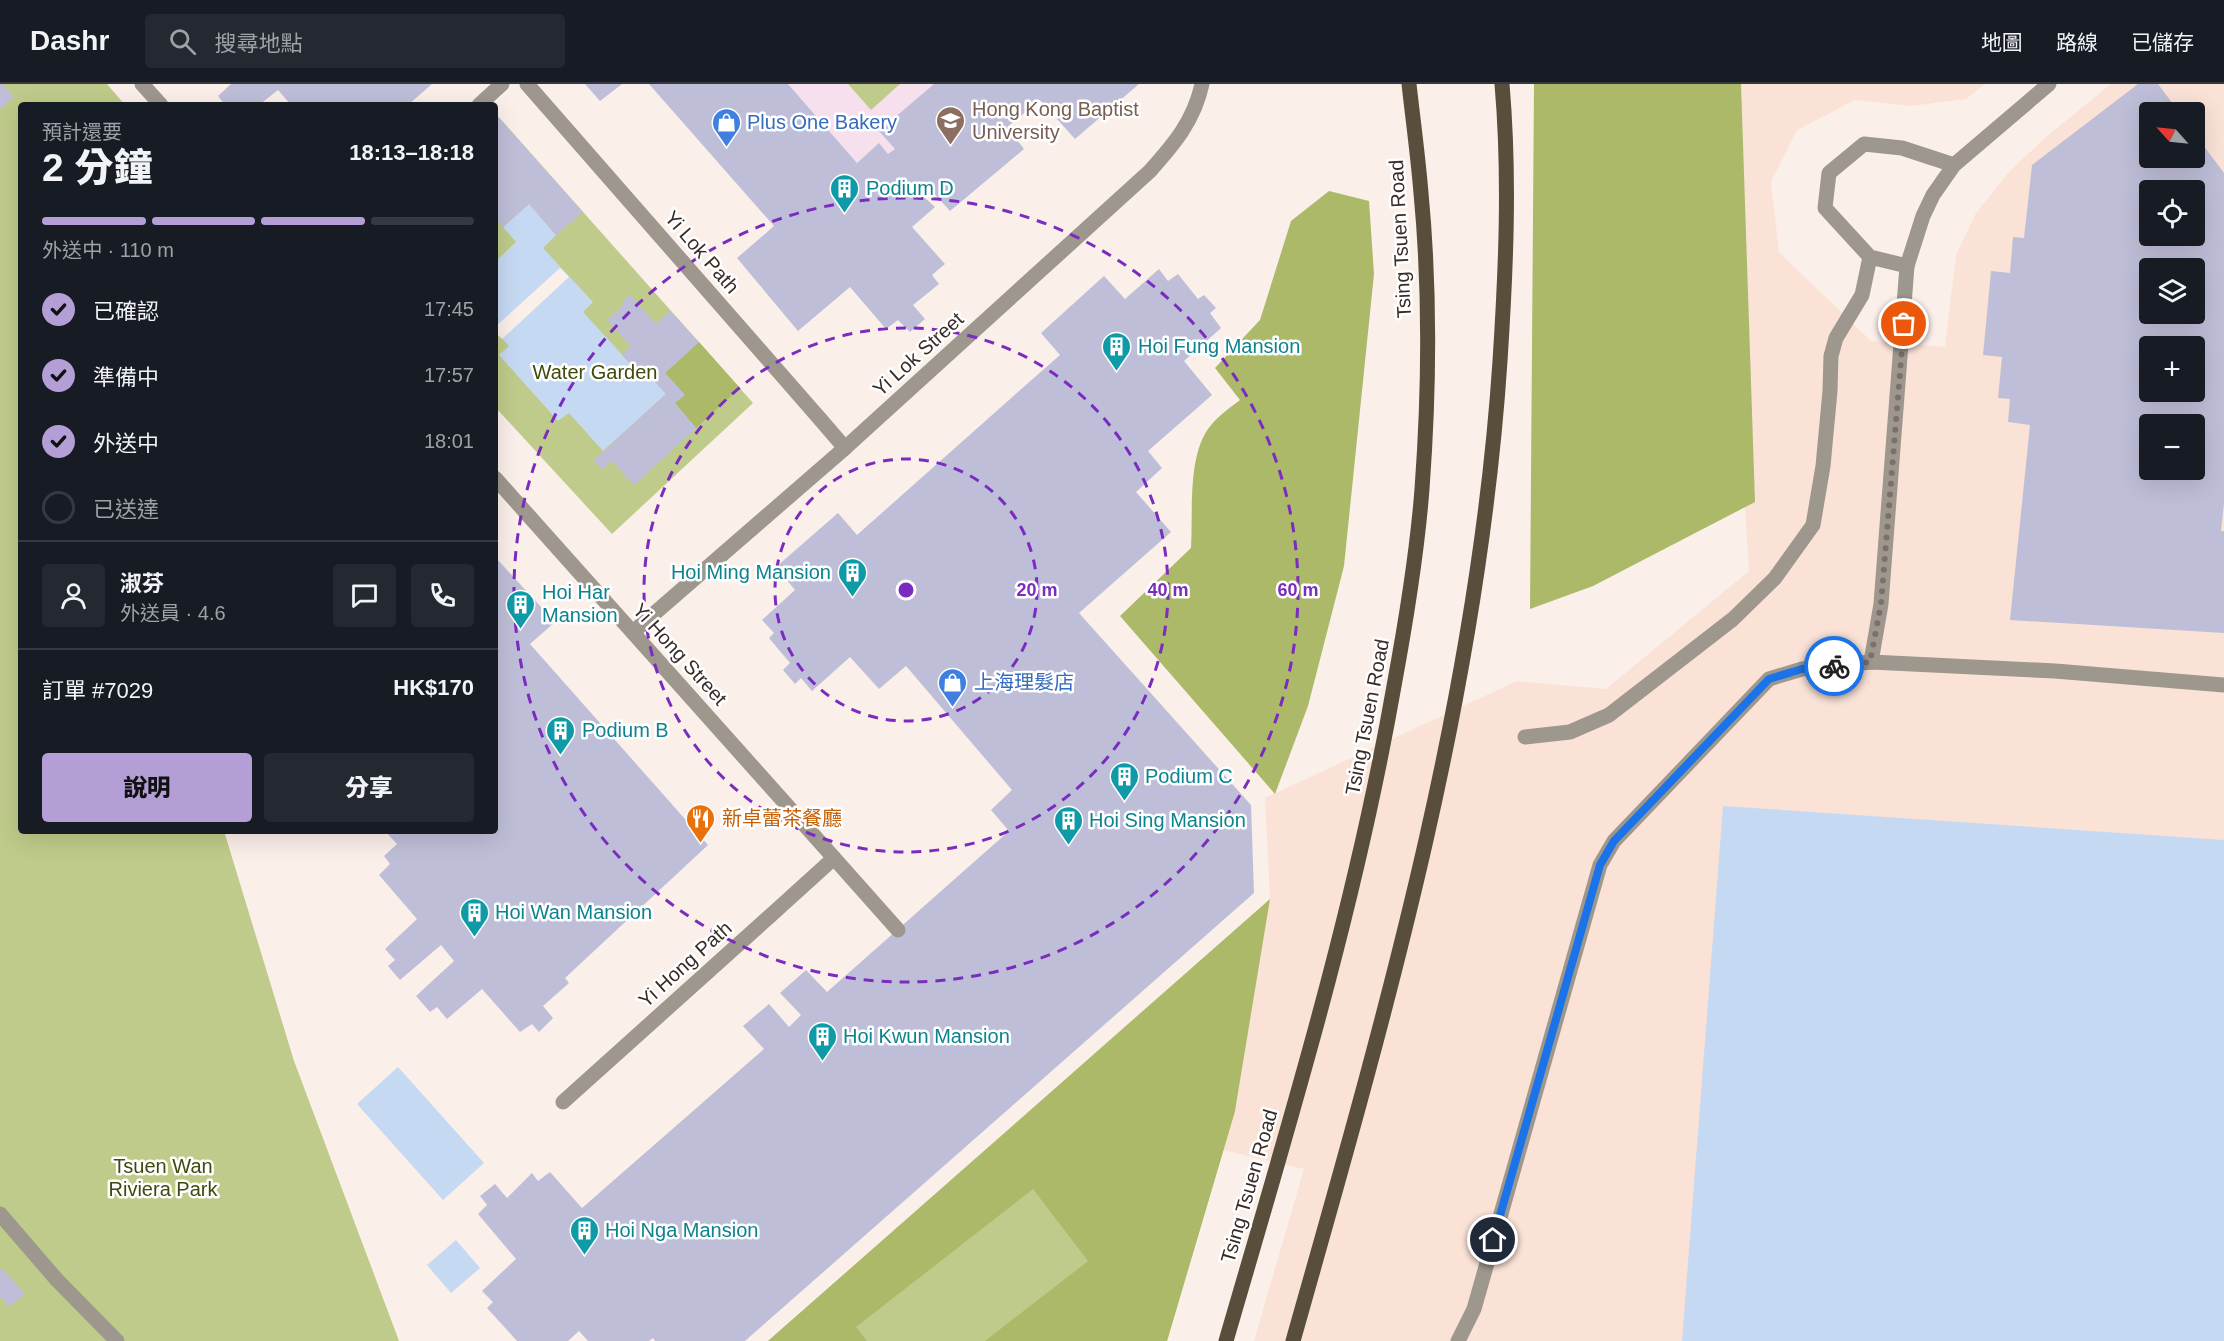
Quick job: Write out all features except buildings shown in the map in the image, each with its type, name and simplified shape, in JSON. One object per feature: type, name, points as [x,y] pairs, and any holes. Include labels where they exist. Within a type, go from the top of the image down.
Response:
[{"type":"main road","name":"Tsing Tsuen Road","points":[[1226,1341],[1316,1031],[1354,882],[1375,789],[1410,596],[1422,489],[1426,314],[1421,195],[1408,84]]},
{"type":"main road","points":[[1293,1341],[1376,1048],[1414,898],[1459,683],[1489,491],[1504,307],[1507,168],[1502,84]]},
{"type":"street","points":[[142,84],[158,102]]},
{"type":"street","points":[[482,102],[502,84]]},
{"type":"street","name":"Yi Lok Path","points":[[527,84],[845,448]]},
{"type":"street","name":"Yi Lok Street","points":[[633,632],[845,448],[1150,171],[1183,132],[1202,84]]},
{"type":"street","points":[[1870,662],[1881,604],[1907,266],[1923,216],[1933,195],[1954,165],[2049,84]]},
{"type":"street","points":[[1907,266],[1870,257],[1825,208],[1829,173],[1864,144],[1902,148],[1954,165]]},
{"type":"street","points":[[1525,737],[1570,732],[1609,715],[1733,619],[1775,578],[1813,525],[1823,466],[1831,356],[1836,339],[1862,295],[1870,257]]},
{"type":"street","name":"Yi Hong Street","points":[[498,481],[898,930]]},
{"type":"street","points":[[1458,1341],[1474,1309],[1600,865],[1614,841],[1769,679],[1802,669],[1870,662],[2055,671],[2224,685]]},
{"type":"street","name":"Yi Hong Path","points":[[563,1102],[834,858]]},
{"type":"street","points":[[0,1214],[57,1280],[117,1341]]},
{"type":"shaded area","name":"Hong Kong Baptist University","points":[[788,84],[1139,84],[1040,101],[1007,127],[1024,149],[950,211],[895,149],[888,154],[878,144],[857,163]]},
{"type":"shaded area","points":[[1713,84],[1985,84],[1966,99],[1911,106],[1855,100],[1797,130],[1771,182],[1779,252],[1871,341],[1945,347],[1956,255],[1976,213],[2010,171],[2046,137],[2111,84],[2224,84],[2224,1341],[1254,1341],[1304,1169],[1223,1150],[1235,1111],[1270,899],[1265,798],[1517,681],[1606,689],[1749,571],[1719,115]]},
{"type":"green space","name":"Tsuen Wan Riviera Park","points":[[0,84],[107,84],[122,102],[18,102],[18,834],[225,834],[294,1061],[399,1341],[0,1341]]},
{"type":"green space","points":[[848,84],[900,84],[871,110]]},
{"type":"green space","points":[[1534,84],[1741,84],[1755,502],[1593,586],[1530,609]]},
{"type":"green space","name":"Water Garden","points":[[498,116],[753,403],[612,534],[498,410]]},
{"type":"green space","points":[[1329,191],[1369,201],[1374,274],[1344,566],[1308,706],[1275,794],[1120,616],[1191,548],[1194,473],[1200,444],[1213,423],[1240,400],[1215,368],[1260,320],[1291,221]]},
{"type":"green space","points":[[699,342],[740,388],[696,428],[675,403],[684,394],[665,373]]},
{"type":"green space","points":[[1270,899],[1235,1111],[1167,1341],[985,1341],[1088,1261],[1033,1189],[856,1327],[867,1341],[768,1341]]},
{"type":"green space","points":[[1235,1111],[1167,1341],[768,1341],[980,1156],[1140,1169]]},
{"type":"water","points":[[529,204],[556,235],[543,248],[593,302],[583,312],[637,371],[642,367],[666,394],[603,451],[569,413],[558,421],[499,355],[509,346],[498,333],[498,259],[516,242],[503,227]]},
{"type":"water","points":[[1723,806],[2224,840],[2224,1341],[1682,1341]]},
{"type":"water","points":[[398,1067],[484,1163],[443,1200],[357,1104]]},
{"type":"water","points":[[456,1240],[480,1268],[451,1293],[427,1265]]},
{"type":"pier","points":[[560,268],[569,277],[502,339],[498,335],[498,324]]},
{"type":"way so far","points":[[1834,666],[1870,662],[1881,604],[1904,324]]},
{"type":"place","name":"Hong Kong Baptist University","points":[[951,146]]},
{"type":"place","name":"Plus One Bakery","points":[[726,148]]},
{"type":"place","name":"Podium D","points":[[845,214]]},
{"type":"place","name":"Hoi Fung Mansion","points":[[1117,372]]},
{"type":"place","name":"Hoi Ming Mansion","points":[[852,598]]},
{"type":"place","name":"Hoi Har Mansion","points":[[521,630]]},
{"type":"place","name":"上海理髮店","points":[[953,708]]},
{"type":"place","name":"Podium B","points":[[561,756]]},
{"type":"place","name":"Podium C","points":[[1124,802]]},
{"type":"place","name":"新卓蕾茶餐廳","points":[[701,844]]},
{"type":"place","name":"Hoi Sing Mansion","points":[[1068,846]]},
{"type":"place","name":"Hoi Wan Mansion","points":[[474,938]]},
{"type":"place","name":"Hoi Kwun Mansion","points":[[822,1062]]},
{"type":"place","name":"Hoi Nga Mansion","points":[[584,1256]]},
{"type":"route","points":[[1493,1240],[1600,865],[1614,841],[1769,679],[1802,669],[1834,666]]}]
